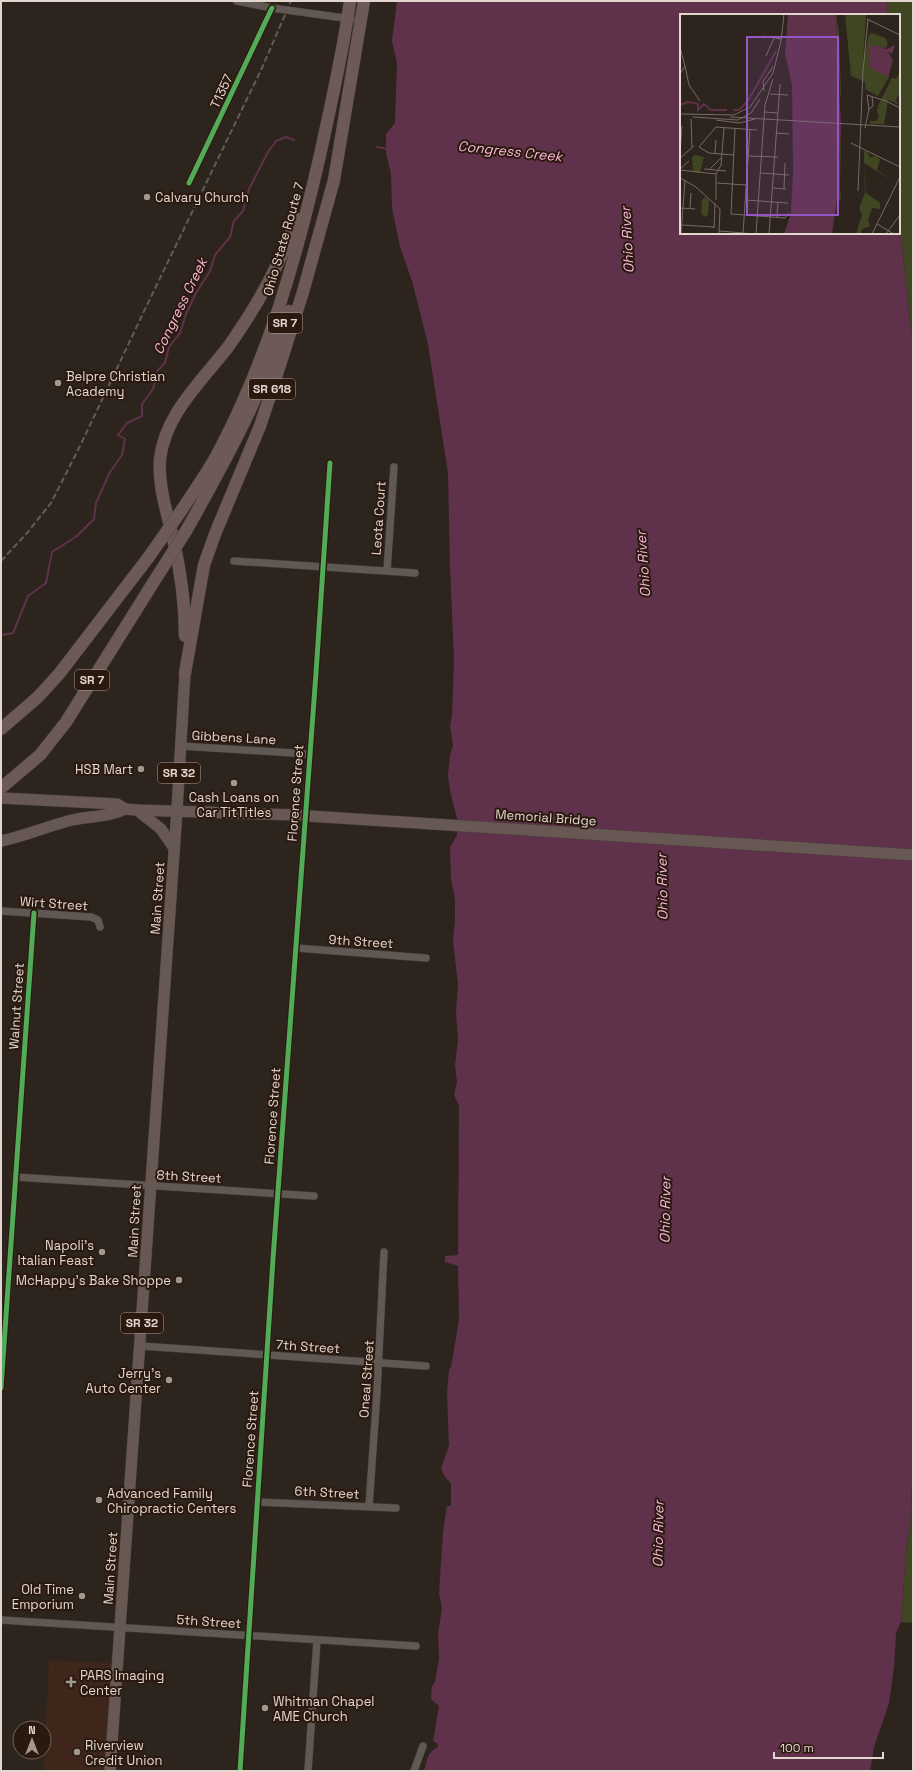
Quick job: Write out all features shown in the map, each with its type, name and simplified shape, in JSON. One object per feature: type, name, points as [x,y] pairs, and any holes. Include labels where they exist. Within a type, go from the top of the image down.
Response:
[{"type":"highway","name":"Ohio State Route 7","points":[[1,729],[38,697],[54,680],[148,558],[205,474],[230,428],[261,355],[293,259],[315,177],[335,87],[350,1]]},
{"type":"highway","name":"SR 7","points":[[1,788],[23,771],[40,755],[66,722],[186,531],[233,448],[264,380],[286,319],[314,227],[346,101],[364,1]]},
{"type":"highway","name":"SR 618","points":[[185,673],[204,565],[215,534],[260,426],[288,340],[334,180],[346,101]]},
{"type":"highway","points":[[185,673],[185,618],[182,590],[179,569],[159,476],[160,459],[164,442],[171,422],[182,404],[228,347],[272,276],[315,177]]},
{"type":"main road","name":"Main Street","points":[[110,1771],[141,1346],[150,1186],[177,810],[185,673]]},
{"type":"main road","points":[[1,798],[117,804],[131,809],[161,830],[174,848]]},
{"type":"main road","name":"Memorial Bridge","points":[[131,809],[298,815],[913,855]]},
{"type":"main road","points":[[1,841],[57,824],[118,813],[131,809]]},
{"type":"street","points":[[237,1],[272,8],[361,20]]},
{"type":"street","name":"T1357","points":[[189,183],[272,8]]},
{"type":"street","name":"Florence Street","points":[[240,1771],[278,1194],[330,463]]},
{"type":"street","name":"Leota Court","points":[[386,571],[394,467]]},
{"type":"street","points":[[234,561],[415,573]]},
{"type":"street","name":"Gibbens Lane","points":[[181,746],[309,754]]},
{"type":"street","name":"Wirt Street","points":[[1,911],[90,917],[98,920],[100,927]]},
{"type":"street","name":"Walnut Street","points":[[1,1388],[34,913]]},
{"type":"street","name":"9th Street","points":[[296,948],[426,958]]},
{"type":"street","name":"8th Street","points":[[15,1177],[314,1196]]},
{"type":"street","name":"Oneal Street","points":[[369,1506],[379,1363],[384,1252]]},
{"type":"street","name":"7th Street","points":[[141,1346],[426,1366]]},
{"type":"street","name":"6th Street","points":[[257,1502],[396,1508]]},
{"type":"street","name":"5th Street","points":[[1,1620],[416,1646]]},
{"type":"street","points":[[308,1771],[317,1640]]},
{"type":"street","points":[[414,1771],[422,1746]]},
{"type":"shaded area","points":[[49,1660],[118,1664],[110,1771],[43,1771],[44,1760],[52,1760],[52,1720],[46,1720]]},
{"type":"green space","points":[[887,1],[913,1],[913,349],[900,228],[900,14],[888,14]]},
{"type":"green space","points":[[913,1464],[913,1623],[901,1622],[907,1539],[910,1529]]},
{"type":"water","name":"Ohio River","points":[[397,1],[887,1],[888,14],[680,14],[680,234],[900,234],[900,228],[913,349],[913,1464],[910,1529],[907,1539],[901,1622],[896,1633],[894,1667],[889,1703],[874,1747],[870,1771],[424,1771],[430,1754],[438,1747],[438,1744],[433,1741],[439,1706],[431,1699],[432,1686],[435,1682],[439,1659],[438,1634],[442,1608],[439,1593],[443,1532],[447,1506],[451,1506],[451,1483],[445,1477],[441,1469],[449,1445],[447,1394],[449,1370],[451,1367],[459,1320],[458,1266],[445,1262],[445,1256],[458,1255],[459,1105],[454,1095],[457,1082],[455,1065],[458,1040],[456,1013],[458,984],[453,941],[455,900],[451,878],[450,847],[457,835],[457,818],[450,791],[448,775],[450,755],[453,746],[450,725],[452,716],[454,661],[448,473],[428,344],[412,281],[400,247],[392,208],[391,174],[386,153],[386,134],[395,123],[397,63],[392,41]]},
{"type":"waterway","name":"Congress Creek","points":[[1,635],[13,633],[28,596],[46,583],[52,552],[77,536],[94,519],[96,503],[110,472],[122,455],[125,439],[118,435],[127,423],[142,416],[142,404],[153,389],[158,370],[165,363],[169,347],[180,333],[186,314],[196,293],[210,271],[215,255],[230,237],[234,221],[243,211],[249,189],[268,152],[276,141],[286,137],[294,140]]},
{"type":"waterway","name":"Congress Creek","points":[[377,147],[387,149]]},
{"type":"railway","points":[[1,561],[27,533],[51,503],[81,444],[262,68],[291,1]]},
{"type":"cycle path","points":[[189,183],[272,8]]},
{"type":"cycle path","points":[[240,1771],[273,1259],[330,463]]},
{"type":"cycle path","points":[[1,1388],[34,913]]},
{"type":"place","name":"Calvary Church","points":[[147,197]]},
{"type":"place","name":"Belpre Christian Academy","points":[[58,383]]},
{"type":"place","name":"HSB Mart","points":[[141,769]]},
{"type":"place","name":"Cash Loans on Car TitTitles","points":[[234,783]]},
{"type":"place","name":"Napoli’s Italian Feast","points":[[102,1252]]},
{"type":"place","name":"McHappy’s Bake Shoppe","points":[[179,1280]]},
{"type":"place","name":"Jerry’s Auto Center","points":[[169,1380]]},
{"type":"place","name":"Advanced Family Chiropractic Centers","points":[[99,1500]]},
{"type":"place","name":"Old Time Emporium","points":[[82,1596]]},
{"type":"place","name":"PARS Imaging Center","points":[[71,1682]]},
{"type":"place","name":"Whitman Chapel AME Church","points":[[265,1708]]},
{"type":"place","name":"Riverview Credit Union","points":[[77,1752]]}]
